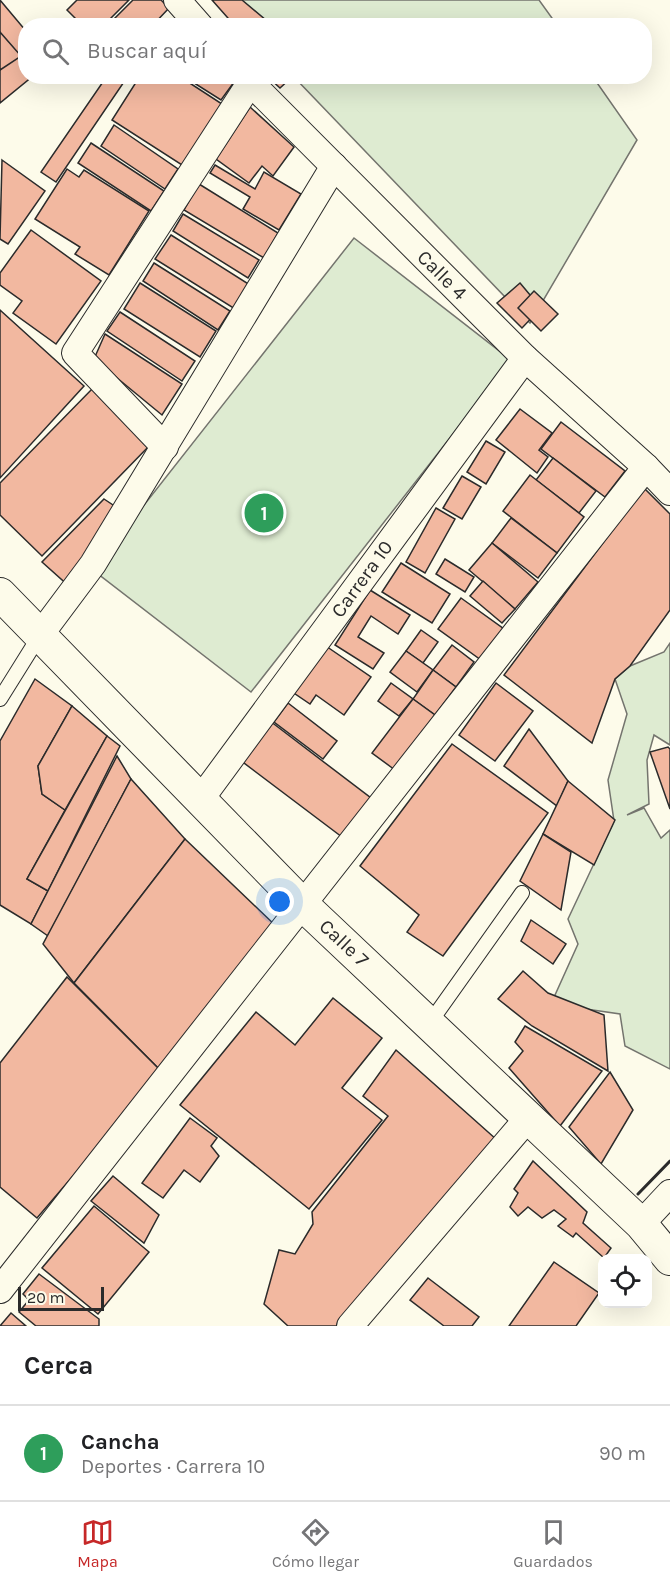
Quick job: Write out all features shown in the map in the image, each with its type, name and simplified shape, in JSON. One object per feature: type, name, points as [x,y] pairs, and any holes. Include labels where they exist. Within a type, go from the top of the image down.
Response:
[{"type":"street","points":[[177,0],[193,18]]},
{"type":"street","points":[[165,447],[75,353],[244,84]]},
{"type":"street","name":"Calle 4","points":[[251,84],[525,358],[646,467],[670,492]]},
{"type":"street","points":[[40,635],[93,564],[334,166]]},
{"type":"street","name":"Carrera 10","points":[[200,800],[525,358]]},
{"type":"street","points":[[0,1290],[646,467]]},
{"type":"street","name":"Calle 7","points":[[0,594],[303,905],[641,1224],[670,1259]]},
{"type":"street","points":[[350,1326],[537,1127]]},
{"type":"street","points":[[641,1224],[670,1193]]},
{"type":"lane","points":[[0,699],[40,635]]},
{"type":"lane","points":[[429,1024],[522,893]]},
{"type":"green space","points":[[220,0],[539,0],[552,18],[237,18]]},
{"type":"green space","points":[[301,84],[598,84],[637,140],[530,323]]},
{"type":"green space","points":[[354,238],[511,360],[251,692],[93,570]]},
{"type":"green space","points":[[670,643],[670,745],[654,735],[647,760],[649,804],[627,815],[644,808],[661,838],[670,830],[670,1069],[625,1046],[620,1014],[551,1004],[578,944],[568,919],[614,821],[608,780],[627,714],[615,679],[630,666],[664,652]]},
{"type":"building","points":[[0,0],[18,21],[18,84],[23,84],[0,103]]},
{"type":"building","points":[[77,0],[129,0],[111,18],[75,18],[67,10]]},
{"type":"building","points":[[133,0],[161,0],[169,8],[160,18],[115,18]]},
{"type":"building","points":[[212,0],[242,0],[263,18],[228,18]]},
{"type":"building","points":[[0,32],[18,53],[18,58],[0,70]]},
{"type":"building","points":[[102,84],[123,84],[56,182],[41,172]]},
{"type":"building","points":[[135,84],[191,84],[222,104],[182,165],[112,120]]},
{"type":"building","points":[[196,84],[233,84],[221,100]]},
{"type":"building","points":[[250,107],[294,147],[273,176],[262,166],[249,183],[216,159]]},
{"type":"building","points":[[114,125],[178,169],[165,189],[101,146]]},
{"type":"building","points":[[91,143],[164,191],[151,211],[78,163]]},
{"type":"building","points":[[2,160],[45,191],[8,244],[0,239]]},
{"type":"building","points":[[215,165],[255,189],[264,172],[301,194],[279,230],[243,209],[250,197],[210,173]]},
{"type":"building","points":[[67,169],[79,177],[84,170],[149,211],[109,275],[75,254],[80,247],[35,219]]},
{"type":"building","points":[[199,184],[278,233],[264,258],[184,210]]},
{"type":"building","points":[[183,214],[259,260],[248,278],[173,231]]},
{"type":"building","points":[[31,230],[101,281],[56,344],[13,313],[22,301],[0,285],[0,273]]},
{"type":"building","points":[[171,235],[250,285],[235,309],[155,259]]},
{"type":"building","points":[[154,263],[230,311],[218,330],[143,281]]},
{"type":"building","points":[[140,283],[216,331],[200,357],[124,309]]},
{"type":"building","points":[[520,283],[541,308],[522,328],[497,303]]},
{"type":"building","points":[[534,291],[558,314],[541,331],[518,308]]},
{"type":"building","points":[[0,310],[84,386],[0,478]]},
{"type":"building","points":[[120,312],[195,361],[182,381],[107,331]]},
{"type":"building","points":[[105,334],[182,384],[162,415],[94,359]]},
{"type":"building","points":[[93,388],[151,444],[42,556],[0,515],[0,483]]},
{"type":"building","points":[[520,409],[552,433],[539,450],[548,457],[537,473],[496,440]]},
{"type":"building","points":[[561,422],[625,471],[605,497],[541,449]]},
{"type":"building","points":[[486,441],[505,452],[486,484],[467,472]]},
{"type":"building","points":[[553,458],[596,491],[579,513],[536,480]]},
{"type":"building","points":[[530,475],[584,517],[557,553],[503,511]]},
{"type":"building","points":[[462,476],[481,487],[462,519],[443,508]]},
{"type":"building","points":[[644,488],[670,514],[670,610],[630,666],[615,679],[592,743],[504,675]]},
{"type":"building","points":[[104,499],[116,507],[70,587],[42,562]]},
{"type":"building","points":[[436,508],[455,519],[425,573],[406,562]]},
{"type":"building","points":[[511,518],[557,553],[538,578],[492,543]]},
{"type":"building","points":[[492,543],[538,582],[515,609],[469,570]]},
{"type":"building","points":[[445,559],[474,577],[465,592],[436,574]]},
{"type":"building","points":[[401,563],[450,594],[432,623],[382,592]]},
{"type":"building","points":[[483,581],[515,609],[502,623],[470,596]]},
{"type":"building","points":[[370,590],[410,615],[398,634],[371,616],[358,637],[384,653],[373,669],[335,645]]},
{"type":"building","points":[[461,598],[504,629],[481,660],[438,629]]},
{"type":"building","points":[[421,630],[438,642],[423,663],[406,651]]},
{"type":"building","points":[[320,642],[371,677],[344,715],[316,695],[310,704],[288,689]]},
{"type":"building","points":[[452,645],[474,662],[456,687],[433,670]]},
{"type":"building","points":[[406,651],[433,670],[417,692],[390,672]]},
{"type":"building","points":[[433,670],[456,687],[435,715],[413,699]]},
{"type":"building","points":[[35,679],[72,706],[38,766],[42,794],[65,810],[27,879],[48,891],[31,924],[0,905],[0,741]]},
{"type":"building","points":[[391,683],[413,699],[399,716],[378,701]]},
{"type":"building","points":[[496,683],[533,711],[495,761],[459,735]]},
{"type":"building","points":[[413,699],[435,715],[395,770],[372,753]]},
{"type":"building","points":[[288,703],[337,741],[323,759],[274,722]]},
{"type":"building","points":[[72,706],[107,736],[65,810],[42,794],[38,766]]},
{"type":"building","points":[[270,721],[371,798],[342,837],[240,760]]},
{"type":"building","points":[[529,729],[568,781],[557,806],[504,766]]},
{"type":"building","points":[[107,736],[120,746],[48,891],[27,879]]},
{"type":"building","points":[[452,744],[548,813],[443,956],[407,932],[419,915],[360,866]]},
{"type":"building","points":[[668,747],[670,749],[670,809],[650,752]]},
{"type":"building","points":[[117,756],[131,779],[48,936],[31,924]]},
{"type":"building","points":[[131,779],[185,839],[74,983],[43,944]]},
{"type":"building","points":[[568,781],[615,820],[594,865],[543,834]]},
{"type":"building","points":[[543,834],[571,852],[561,910],[520,881]]},
{"type":"building","points":[[185,839],[277,927],[162,1072],[74,983]]},
{"type":"building","points":[[531,920],[566,944],[553,964],[521,941]]},
{"type":"building","points":[[523,971],[548,993],[604,1015],[608,1071],[532,1026],[498,999]]},
{"type":"building","points":[[67,977],[162,1072],[37,1218],[0,1187],[0,1063]]},
{"type":"building","points":[[333,998],[382,1038],[342,1088],[382,1120],[309,1209],[180,1105],[256,1012],[295,1045]]},
{"type":"building","points":[[525,1026],[602,1071],[560,1126],[509,1068],[523,1051],[515,1042]]},
{"type":"building","points":[[396,1050],[497,1140],[340,1326],[288,1326],[264,1304],[279,1250],[295,1254],[313,1224],[312,1212],[388,1116],[363,1096]]},
{"type":"building","points":[[610,1072],[633,1110],[601,1164],[569,1127]]},
{"type":"building","points":[[190,1118],[217,1138],[211,1146],[219,1156],[200,1182],[184,1170],[163,1198],[142,1183]]},
{"type":"building","points":[[533,1161],[587,1212],[583,1223],[611,1248],[607,1254],[600,1254],[576,1233],[573,1237],[558,1226],[566,1219],[554,1210],[542,1218],[528,1207],[518,1216],[510,1207],[518,1193],[514,1189]]},
{"type":"building","points":[[113,1176],[159,1215],[144,1243],[91,1201]]},
{"type":"building","points":[[94,1206],[149,1252],[98,1314],[42,1268]]},
{"type":"building","points":[[554,1262],[598,1292],[576,1326],[509,1326]]},
{"type":"building","points":[[39,1274],[99,1319],[99,1326],[36,1326],[19,1312],[29,1300],[23,1294]]},
{"type":"building","points":[[428,1278],[479,1317],[472,1326],[444,1326],[410,1300]]},
{"type":"building","points":[[11,1313],[26,1326],[0,1326]]},
{"type":"wall","points":[[638,1194],[670,1161]]},
{"type":"place","name":"Cancha","points":[[264,513]]}]
